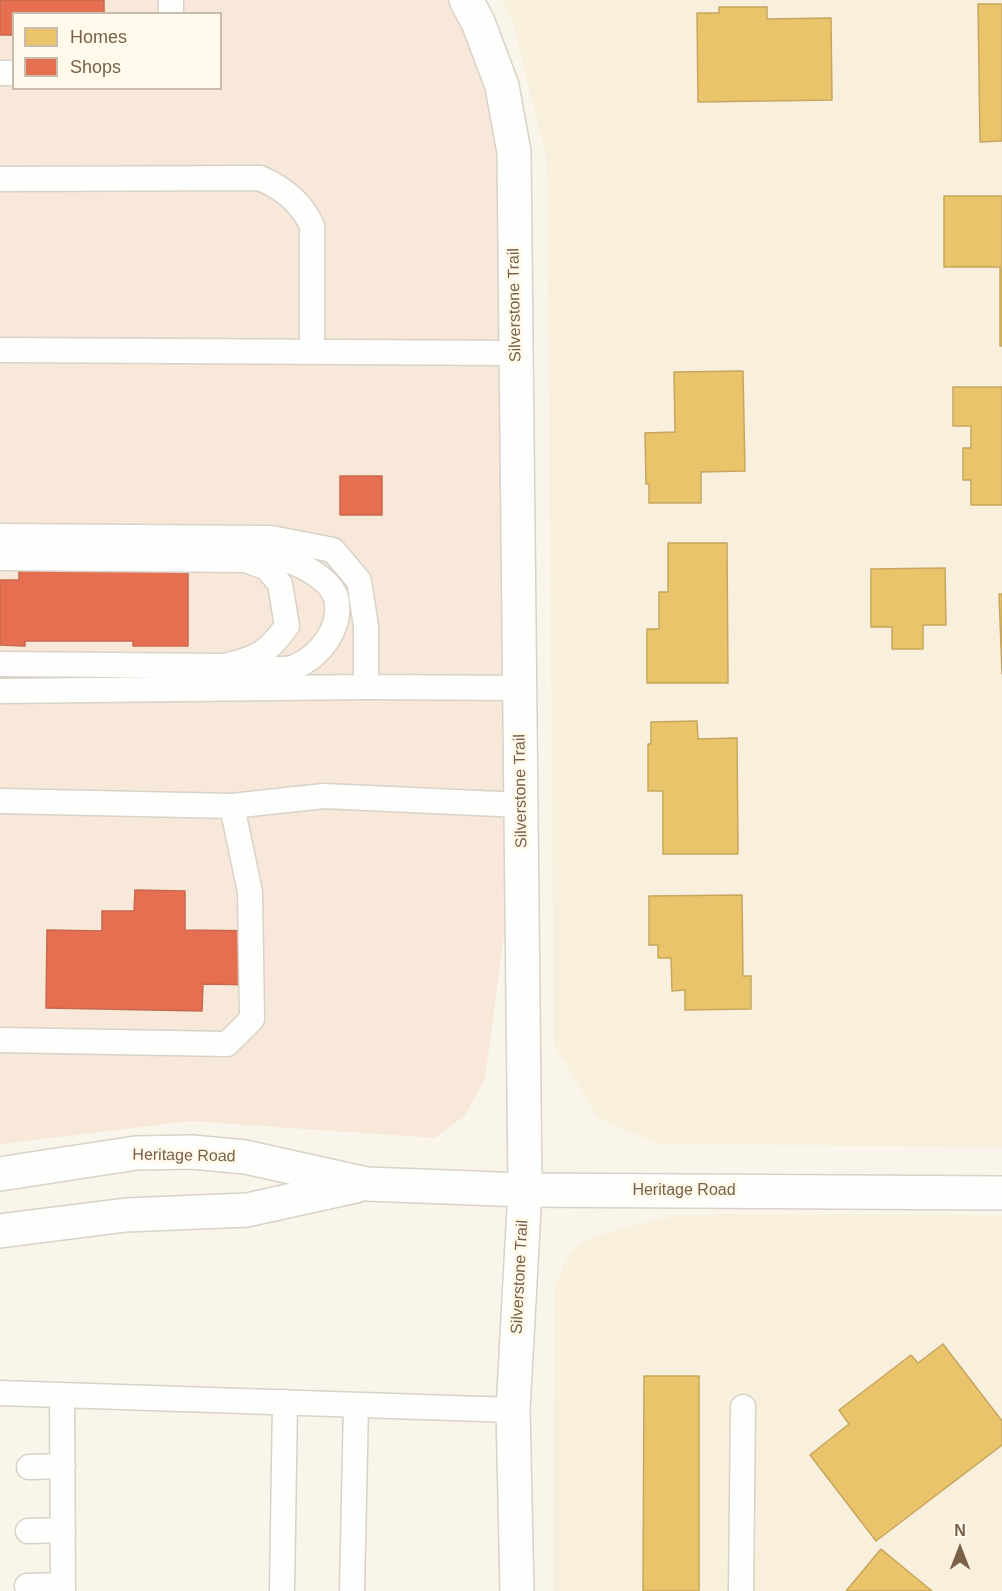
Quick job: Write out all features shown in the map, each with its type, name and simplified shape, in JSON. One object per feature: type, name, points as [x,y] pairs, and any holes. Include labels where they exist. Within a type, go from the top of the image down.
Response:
[{"type":"street","name":"Silverstone Trail","points":[[466,0],[478,22],[502,86],[514,152],[525,1190],[513,1410],[517,1591]]},
{"type":"street","name":"Heritage Road","points":[[0,1173],[136,1153],[192,1152],[245,1156],[367,1184],[525,1190],[1002,1193]]},
{"type":"street","name":"Heritage Road","points":[[0,1231],[126,1215],[247,1210],[367,1184]]},
{"type":"lane","points":[[0,179],[260,178],[274,184],[304,210],[312,226],[312,352]]},
{"type":"lane","points":[[0,351],[516,353]]},
{"type":"lane","points":[[0,536],[271,538],[333,550],[358,581],[366,626],[366,687]]},
{"type":"lane","points":[[0,558],[284,559],[302,566],[322,579],[336,597],[336,619],[327,641],[313,657],[292,668],[0,664]]},
{"type":"lane","points":[[225,666],[252,659],[273,645],[287,626],[280,584],[267,568],[246,560]]},
{"type":"lane","points":[[0,691],[366,687],[519,688]]},
{"type":"lane","points":[[0,801],[232,806],[324,795],[521,805]]},
{"type":"lane","points":[[0,1040],[227,1044],[252,1019],[250,892],[232,806]]},
{"type":"lane","points":[[0,1393],[513,1410]]},
{"type":"lane","points":[[27,1586],[63,1588],[62,1395]]},
{"type":"lane","points":[[282,1591],[285,1402]]},
{"type":"lane","points":[[352,1591],[356,1405]]},
{"type":"lane","points":[[741,1591],[744,1407]]},
{"type":"lane","points":[[29,1467],[63,1466]]},
{"type":"lane","points":[[28,1531],[63,1530]]},
{"type":"shaded area","points":[[0,0],[466,0],[502,86],[521,805],[485,1079],[465,1115],[435,1138],[191,1121],[0,1144]]},
{"type":"shaded area","points":[[502,0],[1002,0],[1002,1147],[658,1144],[597,1117],[554,1045],[547,160],[513,22]]},
{"type":"shaded area","points":[[736,1214],[1002,1215],[1002,1591],[553,1591],[555,1287],[563,1266],[573,1250],[588,1239],[623,1228],[673,1216]]},
{"type":"building: Homes","points":[[978,4],[1002,4],[1002,141],[980,142]]},
{"type":"building: Homes","points":[[719,7],[767,7],[767,19],[831,18],[832,100],[698,102],[697,13],[719,13]]},
{"type":"building: Homes","points":[[944,196],[1002,196],[1002,346],[1000,346],[1000,267],[944,267]]},
{"type":"building: Homes","points":[[743,371],[745,471],[701,472],[701,503],[649,503],[649,484],[646,484],[645,433],[675,432],[674,372]]},
{"type":"building: Homes","points":[[953,387],[1002,387],[1002,505],[971,505],[971,480],[963,480],[963,448],[971,448],[971,426],[953,426]]},
{"type":"building: Homes","points":[[668,543],[727,543],[728,683],[647,683],[647,629],[659,629],[659,592],[668,592]]},
{"type":"building: Homes","points":[[945,568],[946,625],[923,625],[923,649],[892,649],[892,627],[871,627],[871,569]]},
{"type":"building: Homes","points":[[999,594],[1002,594],[1002,674],[1001,646]]},
{"type":"building: Homes","points":[[697,721],[698,739],[737,738],[738,854],[663,854],[663,791],[648,791],[648,744],[651,744],[651,722]]},
{"type":"building: Homes","points":[[742,895],[743,976],[751,976],[751,1009],[685,1010],[685,990],[672,991],[671,958],[658,958],[658,945],[649,945],[649,896]]},
{"type":"building: Homes","points":[[943,1344],[1002,1421],[1002,1445],[876,1541],[810,1455],[849,1424],[839,1410],[911,1355],[918,1363]]},
{"type":"building: Homes","points":[[644,1376],[699,1376],[699,1591],[643,1591]]},
{"type":"building: Homes","points":[[881,1549],[932,1591],[846,1591]]},
{"type":"building: Shops","points":[[0,0],[104,0],[104,12],[12,12],[12,35],[0,35]]},
{"type":"building: Shops","points":[[340,476],[382,476],[382,515],[340,515]]},
{"type":"building: Shops","points":[[19,569],[188,570],[188,646],[133,646],[133,641],[25,641],[25,646],[0,645],[0,580],[19,580]]},
{"type":"building: Shops","points":[[135,890],[185,891],[185,930],[262,931],[261,985],[203,984],[202,1011],[46,1008],[47,930],[102,931],[102,911],[134,911]]}]
